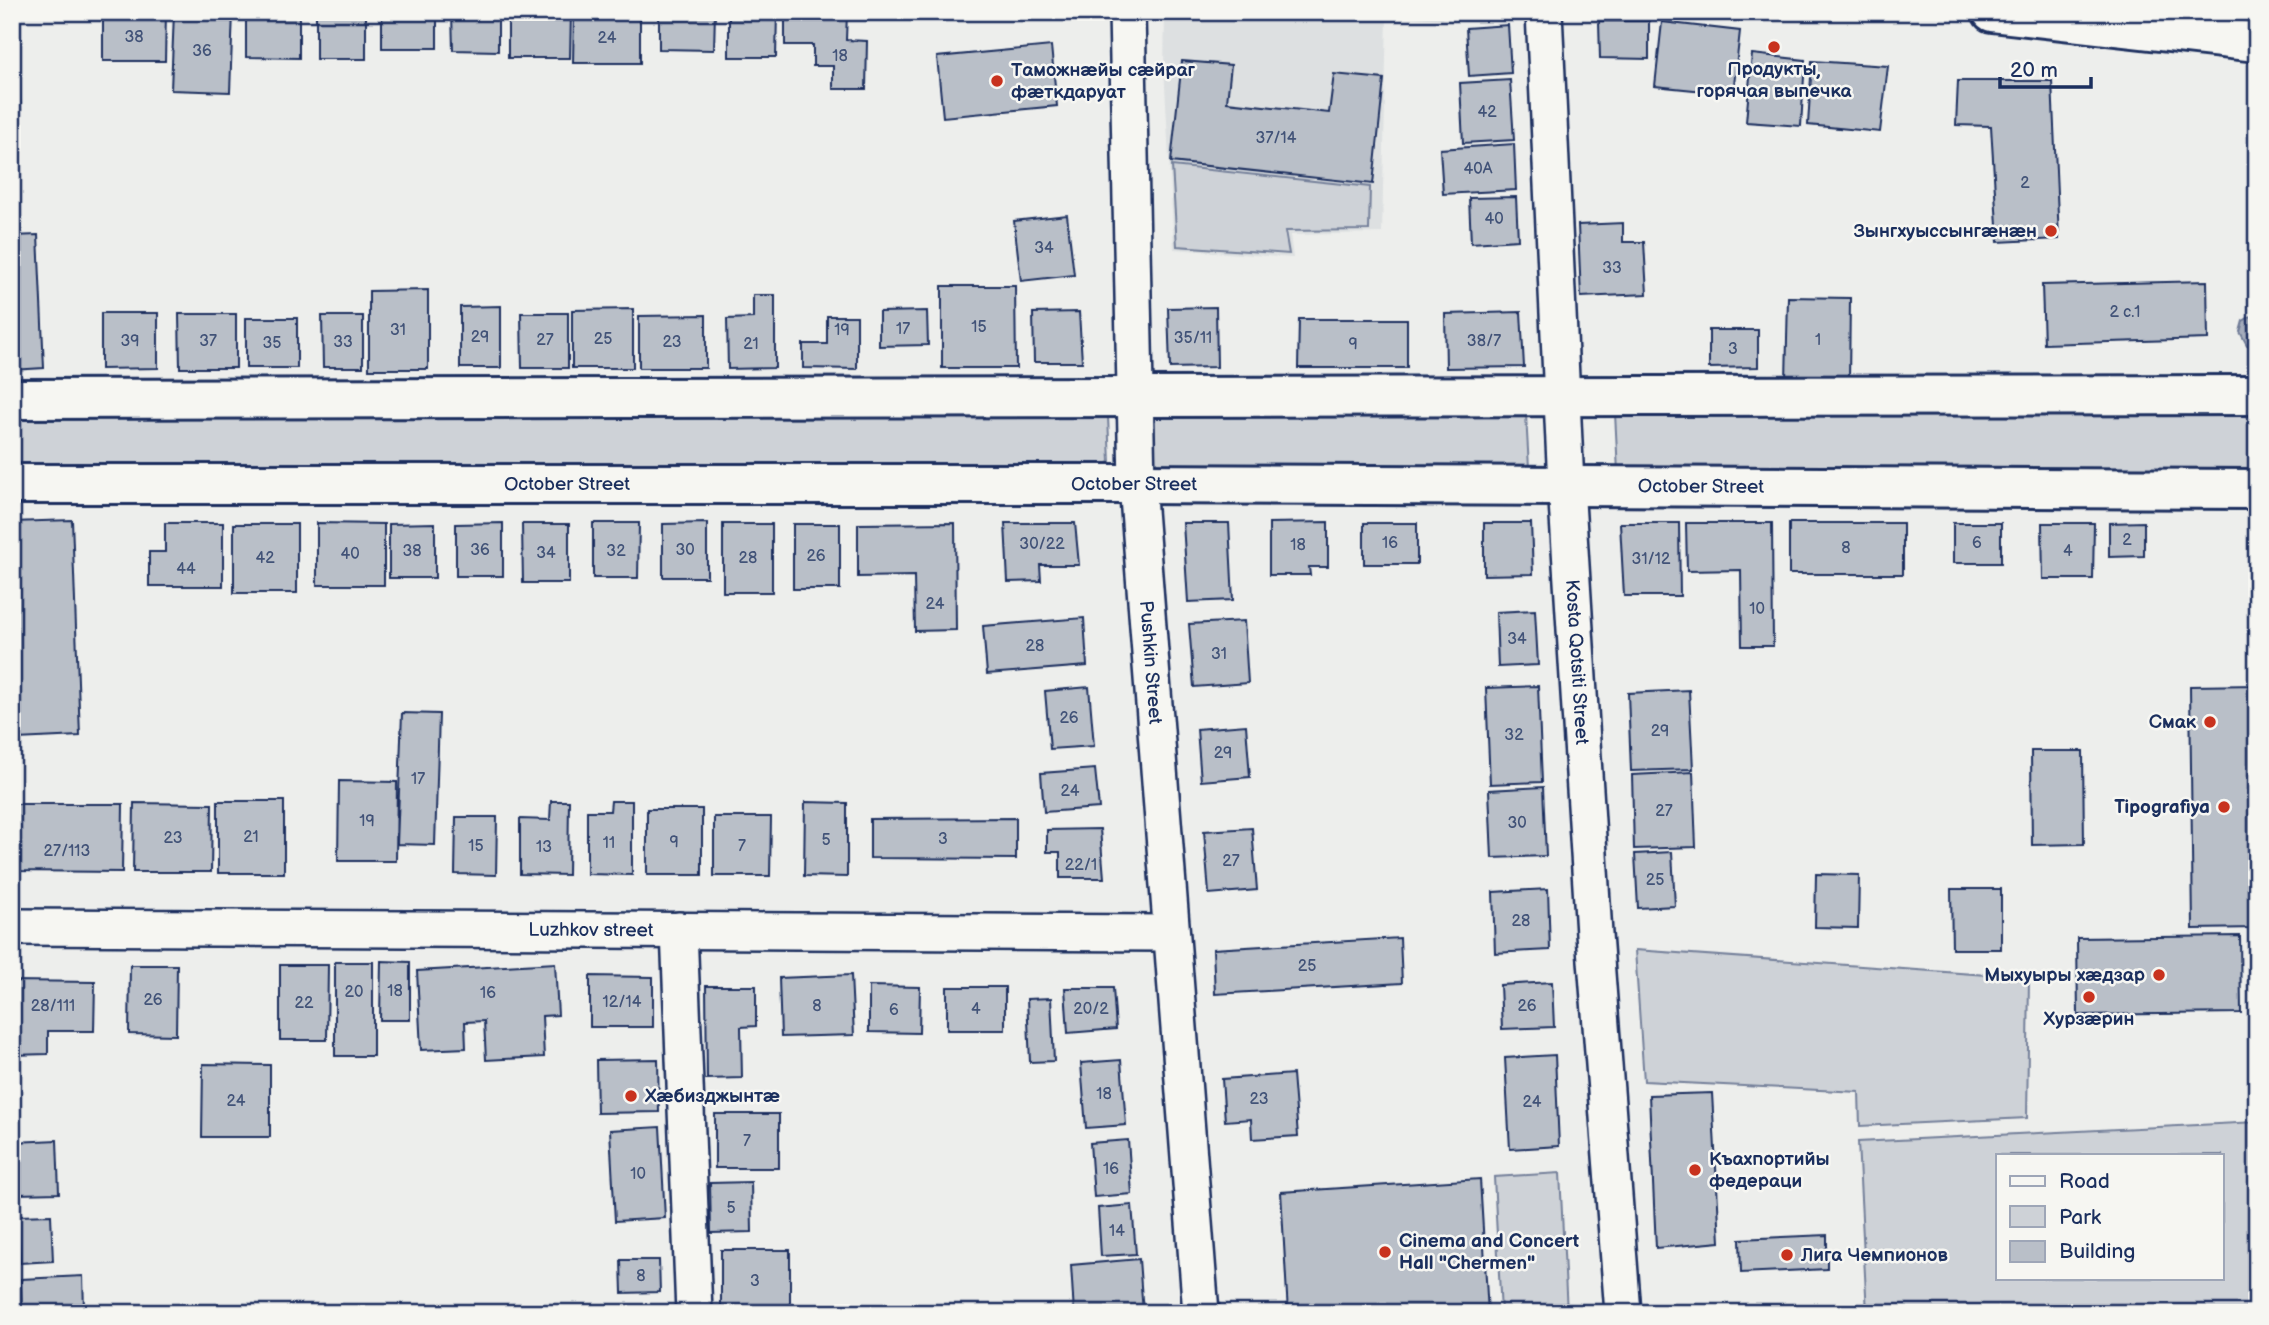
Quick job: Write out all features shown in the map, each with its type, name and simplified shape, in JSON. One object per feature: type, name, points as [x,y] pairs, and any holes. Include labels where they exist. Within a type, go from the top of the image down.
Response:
[{"type":"street","name":"Pushkin Street","points":[[1126,12],[1136,484],[1201,1313]]},
{"type":"street","name":"Kosta Qotsiti Street","points":[[1544,12],[1566,485],[1594,934],[1623,1313]]},
{"type":"street","points":[[1992,12],[2257,42]]},
{"type":"street","points":[[12,399],[2257,395]]},
{"type":"street","name":"October Street","points":[[12,484],[1136,484],[2257,489]]},
{"type":"street","name":"Luzhkov street","points":[[12,928],[1171,933]]},
{"type":"street","points":[[679,930],[694,1313]]},
{"type":"shaded area","points":[[1165,12],[1443,12],[1443,19],[1387,15],[1382,233],[1290,235],[1293,258],[1174,249],[1164,68]]},
{"type":"green space","points":[[1172,166],[1370,187],[1369,230],[1285,231],[1289,254],[1177,246]]},
{"type":"green space","points":[[2257,408],[2257,476],[1618,472],[1615,413]]},
{"type":"green space","points":[[12,410],[1093,411],[1108,417],[1110,462],[1091,470],[12,472]]},
{"type":"green space","points":[[1169,410],[1526,415],[1529,468],[1155,465],[1153,420]]},
{"type":"green space","points":[[1635,950],[2029,978],[2027,1118],[1860,1126],[1859,1092],[1644,1081]]},
{"type":"green space","points":[[2257,1122],[2257,1313],[1867,1313],[1858,1142]]},
{"type":"green space","points":[[1560,1173],[1567,1313],[1501,1313],[1494,1177]]},
{"type":"water","points":[[2257,313],[2257,349],[2247,345],[2240,332],[2243,321]]},
{"type":"building","points":[[103,12],[166,12],[165,61],[103,61]]},
{"type":"building","points":[[174,12],[233,12],[230,92],[171,90]]},
{"type":"building","points":[[246,12],[299,12],[299,58],[246,57]]},
{"type":"building","points":[[316,12],[366,12],[366,59],[316,59]]},
{"type":"building","points":[[382,12],[437,12],[437,48],[382,48]]},
{"type":"building","points":[[452,12],[498,12],[498,51],[453,50]]},
{"type":"building","points":[[508,12],[571,12],[570,58],[508,58]]},
{"type":"building","points":[[574,12],[640,12],[640,63],[573,63]]},
{"type":"building","points":[[659,12],[715,12],[714,50],[659,49]]},
{"type":"building","points":[[729,12],[777,12],[776,57],[729,57]]},
{"type":"building","points":[[785,12],[847,12],[846,40],[867,41],[866,89],[833,89],[833,66],[813,66],[813,45],[785,45]]},
{"type":"building","points":[[1599,21],[1649,21],[1649,59],[1600,58]]},
{"type":"building","points":[[1662,22],[1740,31],[1733,94],[1655,86]]},
{"type":"building","points":[[1508,25],[1511,73],[1469,76],[1466,28]]},
{"type":"building","name":"Таможнæйы сæйраг фæткдаруат","points":[[1051,46],[1057,106],[943,117],[937,57]]},
{"type":"building","points":[[1752,54],[1805,60],[1801,126],[1746,122]]},
{"type":"building","points":[[12,61],[18,61],[22,137],[12,138]]},
{"type":"building","points":[[1182,61],[1231,65],[1227,102],[1329,113],[1334,74],[1384,79],[1373,184],[1171,162]]},
{"type":"building","points":[[1812,61],[1888,66],[1880,132],[1808,125]]},
{"type":"building","points":[[1510,80],[1514,140],[1463,143],[1460,83]]},
{"type":"building","points":[[1958,81],[2052,81],[2059,239],[1998,242],[1991,126],[1956,125]]},
{"type":"building","points":[[1514,144],[1516,190],[1443,194],[1440,149]]},
{"type":"building","points":[[1516,197],[1518,240],[1471,243],[1469,198]]},
{"type":"building","points":[[1067,215],[1074,275],[1021,281],[1014,221]]},
{"type":"building","points":[[1623,223],[1623,242],[1644,242],[1647,294],[1581,297],[1578,225]]},
{"type":"building","points":[[38,235],[44,368],[12,370],[12,236]]},
{"type":"building","points":[[2207,281],[2208,339],[2044,344],[2042,285]]},
{"type":"building","points":[[942,286],[1015,286],[1016,368],[942,368]]},
{"type":"building","points":[[428,290],[428,369],[369,369],[369,291]]},
{"type":"building","points":[[753,295],[775,295],[775,368],[728,369],[727,319],[753,318]]},
{"type":"building","points":[[1788,297],[1850,298],[1849,382],[1786,381]]},
{"type":"building","points":[[501,306],[501,368],[460,368],[460,307]]},
{"type":"building","points":[[1216,307],[1217,367],[1170,368],[1168,308]]},
{"type":"building","points":[[633,309],[633,368],[572,368],[572,310]]},
{"type":"building","points":[[927,311],[928,345],[879,346],[879,312]]},
{"type":"building","points":[[1079,312],[1082,362],[1034,362],[1033,313]]},
{"type":"building","points":[[1521,312],[1524,367],[1446,368],[1445,314]]},
{"type":"building","points":[[101,313],[158,313],[158,368],[101,369]]},
{"type":"building","points":[[521,313],[568,313],[568,368],[522,368]]},
{"type":"building","points":[[179,314],[236,314],[236,368],[180,368]]},
{"type":"building","points":[[706,315],[706,368],[639,368],[639,316]]},
{"type":"building","points":[[322,316],[363,316],[363,367],[323,367]]},
{"type":"building","points":[[827,316],[857,316],[857,369],[803,368],[803,344],[827,344]]},
{"type":"building","points":[[246,318],[297,318],[297,368],[246,368]]},
{"type":"building","points":[[1299,319],[1407,319],[1407,368],[1298,368]]},
{"type":"building","points":[[1709,330],[1758,330],[1758,367],[1709,368]]},
{"type":"building","points":[[72,520],[80,736],[17,739],[12,522]]},
{"type":"building","points":[[1328,522],[1328,567],[1309,567],[1310,575],[1269,575],[1269,523]]},
{"type":"building","points":[[2144,522],[2144,556],[2109,557],[2109,523]]},
{"type":"building","points":[[165,523],[223,523],[223,586],[149,586],[149,552],[165,552]]},
{"type":"building","points":[[317,523],[384,524],[384,585],[317,585]]},
{"type":"building","points":[[435,523],[435,578],[389,578],[389,524]]},
{"type":"building","points":[[503,523],[503,576],[456,576],[456,524]]},
{"type":"building","points":[[593,523],[639,523],[638,578],[593,578]]},
{"type":"building","points":[[707,523],[707,577],[663,577],[663,524]]},
{"type":"building","points":[[955,523],[956,630],[915,631],[914,576],[858,577],[858,524]]},
{"type":"building","points":[[1005,523],[1075,523],[1079,565],[1040,565],[1041,581],[1008,582]]},
{"type":"building","points":[[1183,523],[1229,523],[1233,600],[1188,602]]},
{"type":"building","points":[[1364,523],[1417,523],[1417,564],[1364,564]]},
{"type":"building","points":[[1484,523],[1531,523],[1533,574],[1484,575]]},
{"type":"building","points":[[1620,523],[1679,523],[1680,596],[1624,596]]},
{"type":"building","points":[[1686,523],[1772,523],[1773,646],[1742,646],[1741,570],[1687,571]]},
{"type":"building","points":[[1789,523],[1903,523],[1903,574],[1789,574]]},
{"type":"building","points":[[1953,523],[2001,523],[2001,563],[1953,563]]},
{"type":"building","points":[[2042,523],[2094,523],[2093,579],[2043,579]]},
{"type":"building","points":[[234,524],[297,524],[297,593],[234,593]]},
{"type":"building","points":[[522,524],[569,524],[569,583],[523,583]]},
{"type":"building","points":[[723,524],[772,524],[772,592],[723,592]]},
{"type":"building","points":[[793,524],[840,524],[840,589],[793,589]]},
{"type":"building","points":[[1535,610],[1538,665],[1498,667],[1496,612]]},
{"type":"building","points":[[1084,618],[1087,666],[987,674],[983,626]]},
{"type":"building","points":[[1244,621],[1248,683],[1194,687],[1189,624]]},
{"type":"building","name":"Tipografiya","points":[[2257,685],[2257,928],[2193,929],[2190,686]]},
{"type":"building","points":[[1538,686],[1542,782],[1490,784],[1486,688]]},
{"type":"building","points":[[1089,687],[1094,746],[1050,749],[1045,691]]},
{"type":"building","points":[[1689,690],[1693,769],[1631,771],[1628,693]]},
{"type":"building","points":[[402,713],[439,714],[435,845],[397,844]]},
{"type":"building","points":[[1246,725],[1250,777],[1201,781],[1197,729]]},
{"type":"building","points":[[2031,751],[2083,751],[2084,844],[2032,845]]},
{"type":"building","points":[[1095,769],[1099,808],[1044,812],[1041,773]]},
{"type":"building","points":[[1693,772],[1696,847],[1634,849],[1632,775]]},
{"type":"building","points":[[339,781],[397,782],[396,861],[338,861]]},
{"type":"building","points":[[1543,787],[1546,856],[1492,858],[1489,790]]},
{"type":"building","points":[[218,801],[284,801],[284,873],[218,873]]},
{"type":"building","points":[[551,801],[569,801],[568,875],[520,874],[520,819],[550,820]]},
{"type":"building","points":[[611,801],[632,801],[632,875],[587,874],[587,811],[610,811]]},
{"type":"building","points":[[805,802],[847,803],[847,877],[804,876]]},
{"type":"building","points":[[134,803],[212,804],[211,872],[133,872]]},
{"type":"building","points":[[12,804],[123,804],[122,872],[12,871]]},
{"type":"building","points":[[647,809],[702,809],[702,875],[647,875]]},
{"type":"building","points":[[456,817],[497,817],[496,875],[455,874]]},
{"type":"building","points":[[714,817],[771,817],[770,876],[714,876]]},
{"type":"building","points":[[1016,818],[1016,859],[870,858],[870,819]]},
{"type":"building","points":[[1252,828],[1257,890],[1209,894],[1204,831]]},
{"type":"building","points":[[1100,829],[1104,878],[1060,878],[1060,852],[1047,852],[1047,830]]},
{"type":"building","points":[[1672,852],[1675,906],[1638,908],[1635,854]]},
{"type":"building","points":[[1816,874],[1859,875],[1858,928],[1815,927]]},
{"type":"building","points":[[1548,889],[1550,950],[1495,953],[1493,892]]},
{"type":"building","points":[[1951,889],[2001,889],[2001,949],[1952,949]]},
{"type":"building","name":"Мыхуыры хæдзар","points":[[2240,936],[2241,1013],[2078,1015],[2077,938]]},
{"type":"building","points":[[1400,938],[1402,983],[1215,994],[1213,949]]},
{"type":"building","points":[[381,961],[410,962],[410,1020],[380,1020]]},
{"type":"building","points":[[335,962],[373,962],[373,1056],[335,1056]]},
{"type":"building","points":[[555,963],[558,1015],[542,1016],[544,1057],[486,1060],[484,1021],[465,1022],[466,1048],[421,1050],[417,971]]},
{"type":"building","points":[[130,965],[177,965],[176,1035],[129,1034]]},
{"type":"building","points":[[280,965],[328,965],[327,1040],[280,1040]]},
{"type":"building","points":[[851,975],[854,1035],[781,1037],[779,978]]},
{"type":"building","points":[[590,976],[653,977],[653,1027],[590,1027]]},
{"type":"building","points":[[12,981],[95,982],[94,1031],[48,1031],[48,1054],[12,1055]]},
{"type":"building","points":[[1552,982],[1554,1027],[1502,1029],[1500,985]]},
{"type":"building","points":[[706,986],[756,986],[756,1026],[741,1027],[742,1078],[707,1079]]},
{"type":"building","points":[[869,986],[920,987],[919,1033],[869,1032]]},
{"type":"building","points":[[947,987],[1005,987],[1005,1030],[947,1030]]},
{"type":"building","points":[[1065,988],[1113,988],[1116,1029],[1068,1033]]},
{"type":"building","points":[[1051,998],[1054,1061],[1030,1062],[1027,999]]},
{"type":"building","points":[[1555,1055],[1559,1146],[1510,1149],[1505,1058]]},
{"type":"building","points":[[658,1059],[659,1112],[597,1113],[596,1060]]},
{"type":"building","points":[[1121,1060],[1126,1125],[1086,1128],[1081,1063]]},
{"type":"building","points":[[203,1064],[270,1065],[270,1137],[202,1137]]},
{"type":"building","points":[[1293,1074],[1298,1136],[1252,1139],[1251,1119],[1225,1121],[1222,1079]]},
{"type":"building","name":"Къахпортийы федераци","points":[[1712,1093],[1720,1242],[1656,1248],[1649,1095]]},
{"type":"building","points":[[715,1114],[779,1114],[779,1168],[715,1168]]},
{"type":"building","points":[[660,1127],[665,1218],[615,1221],[610,1130]]},
{"type":"building","points":[[57,1140],[59,1193],[17,1194],[15,1142]]},
{"type":"building","points":[[1128,1140],[1132,1194],[1094,1197],[1090,1143]]},
{"type":"building","name":"Cinema and Concert Hall \"Chermen\"","points":[[1480,1179],[1488,1313],[1288,1313],[1281,1192]]},
{"type":"building","points":[[751,1182],[752,1232],[711,1233],[710,1183]]},
{"type":"building","points":[[1132,1205],[1136,1254],[1101,1256],[1098,1208]]},
{"type":"building","points":[[51,1215],[53,1261],[20,1263],[18,1216]]},
{"type":"building","points":[[1827,1235],[1827,1269],[1741,1273],[1740,1239]]},
{"type":"building","points":[[721,1250],[790,1250],[790,1313],[721,1313]]},
{"type":"building","points":[[1139,1259],[1143,1313],[1074,1313],[1071,1265]]},
{"type":"building","points":[[621,1260],[659,1260],[660,1292],[622,1293]]},
{"type":"building","points":[[83,1276],[84,1309],[69,1310],[70,1313],[22,1313],[21,1279]]},
{"type":"building","points":[[620,1309],[620,1313],[564,1313],[564,1311]]},
{"type":"place","name":"Продукты, горячая выпечка","points":[[1774,47]]},
{"type":"place","name":"Таможнæйы сæйраг фæткдаруат","points":[[997,81]]},
{"type":"place","name":"Зынгхуыссынгæнæн","points":[[2051,231]]},
{"type":"place","name":"Смак","points":[[2210,722]]},
{"type":"place","name":"Tipografiya","points":[[2224,807]]},
{"type":"place","name":"Мыхуыры хæдзар","points":[[2159,975]]},
{"type":"place","name":"Хурзæрин","points":[[2089,997]]},
{"type":"place","name":"Хæбизджынтæ","points":[[631,1096]]},
{"type":"place","name":"Къахпортийы федераци","points":[[1695,1170]]},
{"type":"place","name":"Cinema and Concert Hall \"Chermen\"","points":[[1385,1252]]},
{"type":"place","name":"Лига Чемпионов","points":[[1787,1255]]}]
